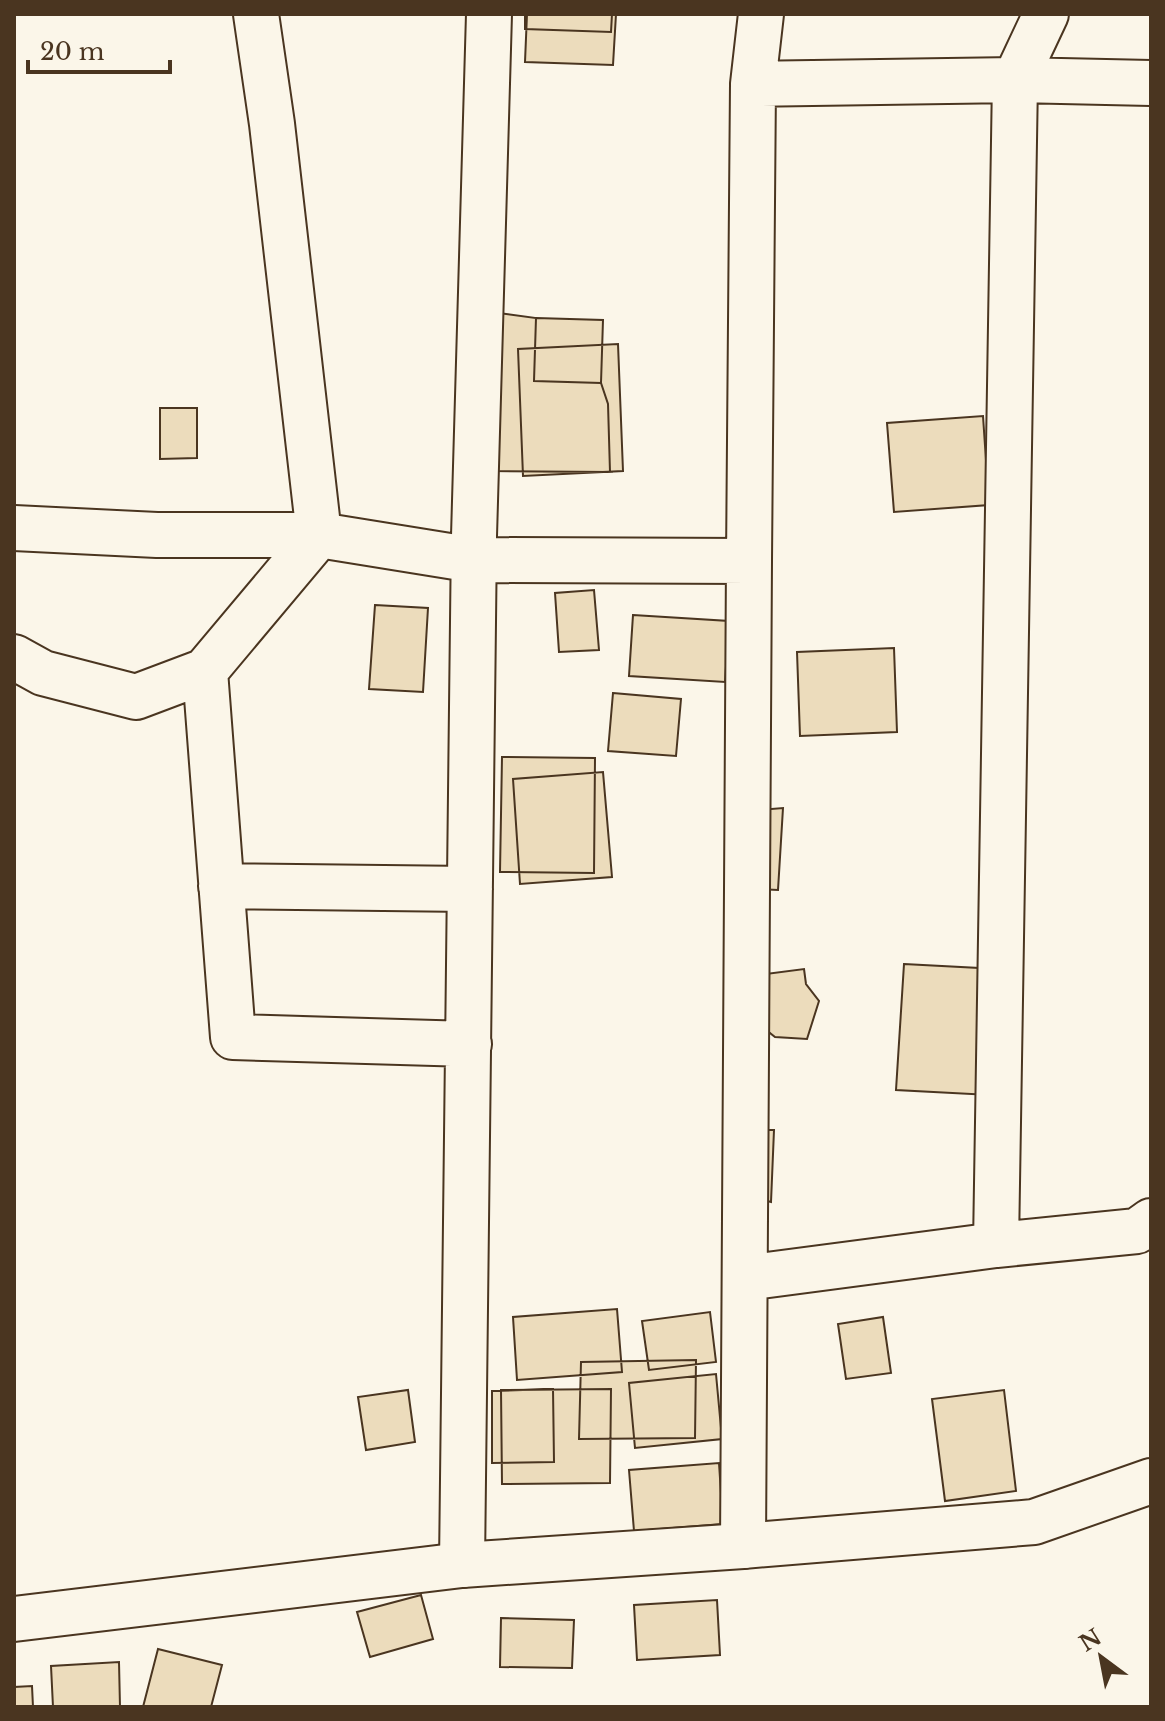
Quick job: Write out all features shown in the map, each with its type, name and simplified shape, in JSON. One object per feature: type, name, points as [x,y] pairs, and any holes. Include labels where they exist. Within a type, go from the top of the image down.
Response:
[{"type":"street","points":[[14,657],[43,673],[136,697],[205,671],[319,535],[272,124],[256,14]]},
{"type":"street","points":[[462,1565],[474,560],[489,14]]},
{"type":"street","points":[[743,1546],[753,84],[761,14]]},
{"type":"street","points":[[996,1245],[1015,80],[1046,14]]},
{"type":"street","points":[[753,84],[1015,80],[1151,83]]},
{"type":"street","points":[[14,528],[157,535],[319,535],[474,560],[749,561]]},
{"type":"street","points":[[205,671],[233,1037],[469,1044]]},
{"type":"street","points":[[221,886],[470,889]]},
{"type":"street","points":[[745,1278],[996,1245],[1137,1231],[1151,1221]]},
{"type":"street","points":[[14,1619],[462,1565],[1034,1522],[1151,1481]]},
{"type":"building","points":[[525,14],[612,14],[611,32],[525,29]]},
{"type":"building","points":[[527,14],[616,14],[613,65],[525,62]]},
{"type":"building","points":[[491,312],[536,318],[534,381],[601,383],[608,404],[610,472],[491,471]]},
{"type":"building","points":[[536,318],[603,320],[601,383],[534,381]]},
{"type":"building","points":[[618,344],[623,471],[523,476],[518,349]]},
{"type":"building","points":[[160,408],[197,408],[197,458],[160,459]]},
{"type":"building","points":[[983,416],[989,505],[894,512],[887,423]]},
{"type":"building","points":[[594,590],[599,650],[559,652],[555,593]]},
{"type":"building","points":[[375,605],[428,608],[423,692],[369,689]]},
{"type":"building","points":[[633,615],[729,621],[725,682],[629,676]]},
{"type":"building","points":[[894,648],[897,732],[800,736],[797,652]]},
{"type":"building","points":[[613,693],[681,699],[676,756],[608,751]]},
{"type":"building","points":[[502,757],[595,758],[594,873],[500,872]]},
{"type":"building","points":[[603,772],[612,877],[520,884],[513,779]]},
{"type":"building","points":[[783,808],[778,890],[756,889],[759,810]]},
{"type":"building","points":[[904,964],[998,969],[990,1095],[896,1090]]},
{"type":"building","points":[[804,969],[806,984],[819,1001],[807,1039],[775,1037],[755,1021],[758,975]]},
{"type":"building","points":[[752,1130],[774,1130],[771,1202],[748,1196]]},
{"type":"building","points":[[617,1309],[622,1372],[517,1380],[513,1317]]},
{"type":"building","points":[[710,1312],[716,1362],[649,1370],[642,1321]]},
{"type":"building","points":[[883,1317],[891,1373],[846,1379],[838,1324]]},
{"type":"building","points":[[696,1360],[695,1438],[579,1439],[581,1362]]},
{"type":"building","points":[[716,1374],[722,1439],[635,1448],[629,1383]]},
{"type":"building","points":[[553,1389],[554,1462],[492,1463],[492,1391]]},
{"type":"building","points":[[611,1389],[610,1483],[502,1484],[501,1390]]},
{"type":"building","points":[[408,1390],[415,1442],[366,1450],[358,1397]]},
{"type":"building","points":[[1004,1390],[1016,1491],[945,1501],[932,1399]]},
{"type":"building","points":[[719,1463],[723,1524],[634,1531],[629,1470]]},
{"type":"building","points":[[421,1595],[433,1639],[370,1657],[357,1612]]},
{"type":"building","points":[[717,1600],[720,1655],[637,1660],[634,1605]]},
{"type":"building","points":[[501,1618],[574,1620],[572,1668],[500,1667]]},
{"type":"building","points":[[158,1649],[222,1665],[211,1707],[143,1707]]},
{"type":"building","points":[[119,1662],[120,1707],[53,1707],[51,1666]]},
{"type":"building","points":[[32,1686],[33,1707],[14,1707],[14,1687]]}]
